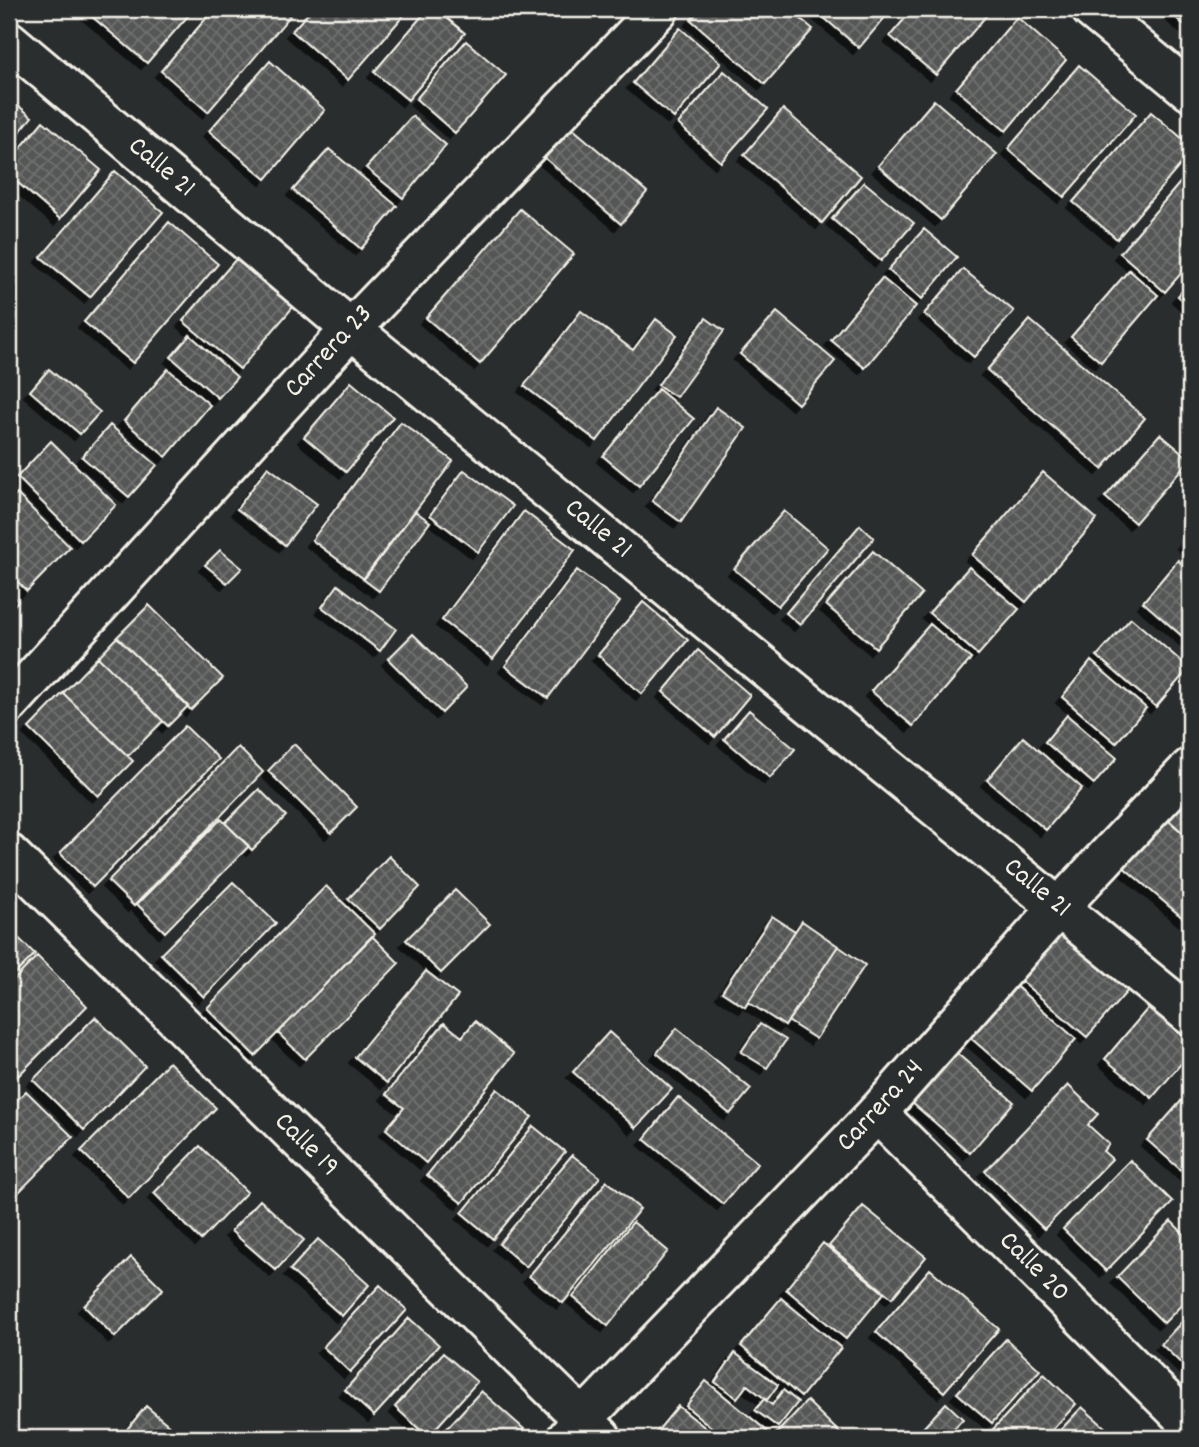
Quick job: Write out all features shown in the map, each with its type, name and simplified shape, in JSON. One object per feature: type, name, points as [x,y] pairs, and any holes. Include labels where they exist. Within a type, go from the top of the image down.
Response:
[{"type":"street","name":"Carrera 23","points":[[9,704],[351,329],[659,9]]},
{"type":"street","points":[[1091,9],[1190,91]]},
{"type":"street","name":"Calle 21","points":[[9,41],[351,329],[1190,1015]]},
{"type":"street","name":"Carrera 24","points":[[584,1432],[877,1113],[1058,908],[1190,768]]},
{"type":"street","name":"Calle 19","points":[[9,854],[584,1432]]},
{"type":"street","name":"Calle 20","points":[[877,1113],[1190,1424]]},
{"type":"building","points":[[83,9],[194,9],[147,63]]},
{"type":"building","points":[[214,9],[281,9],[290,16],[208,112],[161,71]]},
{"type":"building","points":[[312,9],[399,9],[405,14],[348,80],[292,31]]},
{"type":"building","points":[[428,9],[436,9],[465,33],[408,100],[374,72]]},
{"type":"building","points":[[700,9],[789,9],[813,29],[765,84],[691,20]]},
{"type":"building","points":[[814,9],[892,9],[859,48]]},
{"type":"building","points":[[913,9],[992,9],[936,75],[890,36]]},
{"type":"building","points":[[1166,9],[1190,9],[1190,30]]},
{"type":"building","points":[[1017,17],[1066,60],[1006,131],[956,89]]},
{"type":"building","points":[[680,28],[721,63],[674,118],[633,83]]},
{"type":"building","points":[[466,41],[506,75],[455,133],[416,99]]},
{"type":"building","points":[[270,61],[325,110],[266,179],[209,131]]},
{"type":"building","points":[[1079,65],[1136,114],[1064,197],[1008,149]]},
{"type":"building","points":[[724,71],[768,109],[721,162],[678,124]]},
{"type":"building","points":[[9,98],[32,117],[9,145]]},
{"type":"building","points":[[934,100],[997,154],[941,220],[878,166]]},
{"type":"building","points":[[783,109],[861,176],[822,223],[744,155]]},
{"type":"building","points":[[1151,112],[1190,145],[1190,154],[1117,239],[1073,202]]},
{"type":"building","points":[[412,116],[446,145],[403,198],[366,168]]},
{"type":"building","points":[[43,121],[101,170],[60,219],[9,175],[9,162]]},
{"type":"building","points":[[565,122],[647,192],[621,224],[539,153]]},
{"type":"building","points":[[329,149],[397,206],[361,249],[293,190]]},
{"type":"building","points":[[115,171],[163,212],[90,297],[41,257]]},
{"type":"building","points":[[1190,171],[1190,263],[1165,292],[1120,253]]},
{"type":"building","points":[[864,182],[914,223],[881,261],[832,219]]},
{"type":"building","points":[[520,209],[574,254],[480,364],[426,318]]},
{"type":"building","points":[[169,222],[218,264],[133,363],[84,322]]},
{"type":"building","points":[[924,229],[957,257],[922,299],[888,270]]},
{"type":"building","points":[[236,259],[293,307],[240,369],[183,321]]},
{"type":"building","points":[[963,269],[1014,311],[974,357],[924,314]]},
{"type":"building","points":[[1129,270],[1158,295],[1101,362],[1071,337]]},
{"type":"building","points":[[882,278],[916,306],[865,368],[831,340]]},
{"type":"building","points":[[1190,281],[1190,307],[1178,296]]},
{"type":"building","points":[[581,311],[633,350],[656,319],[677,335],[597,441],[524,386]]},
{"type":"building","points":[[777,312],[835,361],[798,404],[740,354]]},
{"type":"building","points":[[706,318],[724,331],[676,397],[658,385]]},
{"type":"building","points":[[1030,320],[1145,418],[1102,469],[987,370]]},
{"type":"building","points":[[190,335],[237,377],[218,398],[171,357]]},
{"type":"building","points":[[49,369],[100,412],[80,434],[30,391]]},
{"type":"building","points":[[168,369],[210,405],[166,457],[124,421]]},
{"type":"building","points":[[351,382],[393,417],[346,472],[304,437]]},
{"type":"building","points":[[658,389],[694,419],[639,486],[603,456]]},
{"type":"building","points":[[9,396],[16,403],[9,411]]},
{"type":"building","points":[[716,407],[746,428],[681,522],[652,501]]},
{"type":"building","points":[[401,422],[453,461],[364,579],[312,540]]},
{"type":"building","points":[[110,425],[157,465],[129,497],[82,457]]},
{"type":"building","points":[[1160,434],[1190,459],[1135,523],[1105,497]]},
{"type":"building","points":[[51,441],[116,505],[81,541],[17,477]]},
{"type":"building","points":[[268,467],[317,504],[285,545],[237,509]]},
{"type":"building","points":[[464,470],[513,506],[478,552],[430,515]]},
{"type":"building","points":[[1043,472],[1097,519],[1026,602],[972,555]]},
{"type":"building","points":[[17,494],[70,547],[27,591],[9,573],[9,503]]},
{"type":"building","points":[[415,511],[430,522],[379,591],[363,579]]},
{"type":"building","points":[[524,511],[575,550],[493,659],[442,620]]},
{"type":"building","points":[[784,511],[828,548],[778,606],[734,569]]},
{"type":"building","points":[[860,525],[874,538],[800,625],[786,613]]},
{"type":"building","points":[[1190,534],[1190,550],[1183,543]]},
{"type":"building","points":[[220,550],[242,568],[227,583],[205,565]]},
{"type":"building","points":[[873,551],[922,594],[876,648],[826,605]]},
{"type":"building","points":[[1178,560],[1190,571],[1190,643],[1143,602]]},
{"type":"building","points":[[969,567],[1019,609],[978,655],[929,613]]},
{"type":"building","points":[[577,570],[620,602],[548,698],[505,666]]},
{"type":"building","points":[[338,585],[396,629],[380,651],[322,607]]},
{"type":"building","points":[[9,592],[18,601],[9,611]]},
{"type":"building","points":[[643,602],[688,640],[642,694],[598,655]]},
{"type":"building","points":[[149,605],[223,678],[191,710],[117,637]]},
{"type":"building","points":[[1131,618],[1189,668],[1156,707],[1097,656]]},
{"type":"building","points":[[930,624],[971,659],[913,726],[871,691]]},
{"type":"building","points":[[413,634],[467,687],[442,713],[388,659]]},
{"type":"building","points":[[117,637],[188,706],[168,726],[98,657]]},
{"type":"building","points":[[698,650],[750,695],[715,737],[663,692]]},
{"type":"building","points":[[98,657],[163,721],[128,756],[63,693]]},
{"type":"building","points":[[1091,661],[1146,708],[1116,743],[1062,697]]},
{"type":"building","points":[[63,693],[133,761],[98,796],[29,728]]},
{"type":"building","points":[[749,710],[795,749],[770,778],[724,739]]},
{"type":"building","points":[[1067,715],[1117,758],[1094,784],[1045,742]]},
{"type":"building","points":[[185,726],[219,759],[93,887],[60,853]]},
{"type":"building","points":[[1023,737],[1082,788],[1046,830],[987,780]]},
{"type":"building","points":[[294,744],[357,807],[331,833],[268,771]]},
{"type":"building","points":[[238,747],[263,772],[134,906],[108,881]]},
{"type":"building","points":[[1190,786],[1190,839],[1164,817]]},
{"type":"building","points":[[259,789],[286,816],[252,850],[225,823]]},
{"type":"building","points":[[1164,816],[1190,839],[1190,924],[1121,865]]},
{"type":"building","points":[[221,819],[249,846],[165,932],[137,904]]},
{"type":"building","points":[[389,856],[420,887],[380,929],[348,899]]},
{"type":"building","points":[[233,882],[276,923],[204,997],[161,954]]},
{"type":"building","points":[[326,886],[375,934],[255,1056],[207,1008]]},
{"type":"building","points":[[455,890],[490,924],[441,973],[406,940]]},
{"type":"building","points":[[772,916],[795,931],[745,1007],[722,992]]},
{"type":"building","points":[[802,921],[838,946],[785,1026],[748,1002]]},
{"type":"building","points":[[1057,927],[1129,989],[1087,1037],[1015,976]]},
{"type":"building","points":[[9,929],[35,954],[9,980]]},
{"type":"building","points":[[372,936],[399,963],[305,1059],[278,1033]]},
{"type":"building","points":[[838,946],[865,965],[816,1039],[788,1021]]},
{"type":"building","points":[[37,956],[87,1006],[18,1076],[9,1067],[9,985]]},
{"type":"building","points":[[426,971],[458,996],[387,1083],[355,1057]]},
{"type":"building","points":[[1011,982],[1076,1039],[1032,1091],[966,1034]]},
{"type":"building","points":[[1149,1007],[1190,1042],[1190,1053],[1152,1098],[1105,1059]]},
{"type":"building","points":[[95,1017],[145,1066],[84,1130],[33,1080]]},
{"type":"building","points":[[475,1021],[514,1054],[426,1163],[386,1129],[404,1108],[386,1094],[444,1023],[462,1037]]},
{"type":"building","points":[[760,1024],[786,1040],[767,1068],[741,1052]]},
{"type":"building","points":[[677,1028],[751,1089],[730,1114],[657,1053]]},
{"type":"building","points":[[609,1032],[672,1089],[636,1128],[573,1072]]},
{"type":"building","points":[[953,1050],[1014,1102],[970,1153],[910,1101]]},
{"type":"building","points":[[169,1062],[216,1108],[129,1198],[81,1151]]},
{"type":"building","points":[[1068,1085],[1098,1114],[1088,1125],[1109,1144],[1103,1151],[1112,1159],[1044,1229],[985,1171]]},
{"type":"building","points":[[497,1089],[532,1117],[462,1203],[427,1175]]},
{"type":"building","points":[[26,1091],[73,1137],[12,1199],[9,1195],[9,1108]]},
{"type":"building","points":[[1190,1091],[1190,1178],[1147,1140]]},
{"type":"building","points":[[678,1097],[758,1163],[723,1204],[644,1139]]},
{"type":"building","points":[[533,1126],[565,1152],[493,1239],[462,1213]]},
{"type":"building","points":[[200,1146],[247,1192],[201,1240],[154,1193]]},
{"type":"building","points":[[572,1155],[600,1177],[526,1267],[499,1244]]},
{"type":"building","points":[[1130,1160],[1173,1202],[1106,1271],[1063,1229]]},
{"type":"building","points":[[607,1181],[640,1209],[563,1303],[529,1276]]},
{"type":"building","points":[[260,1200],[304,1240],[276,1270],[231,1231]]},
{"type":"building","points":[[863,1206],[926,1257],[892,1298],[829,1246]]},
{"type":"building","points":[[1171,1221],[1190,1240],[1190,1296],[1164,1323],[1117,1277]]},
{"type":"building","points":[[633,1222],[668,1251],[608,1326],[573,1297]]},
{"type":"building","points":[[318,1239],[369,1285],[342,1316],[290,1270]]},
{"type":"building","points":[[823,1243],[884,1293],[846,1339],[786,1289]]},
{"type":"building","points":[[131,1257],[163,1289],[115,1337],[84,1306]]},
{"type":"building","points":[[930,1269],[999,1329],[944,1392],[876,1332]]},
{"type":"building","points":[[380,1285],[407,1310],[350,1372],[323,1347]]},
{"type":"building","points":[[781,1298],[841,1348],[801,1397],[741,1346]]},
{"type":"building","points":[[1190,1313],[1190,1372],[1161,1344]]},
{"type":"building","points":[[409,1318],[439,1345],[374,1416],[345,1390]]},
{"type":"building","points":[[1006,1339],[1040,1370],[992,1423],[957,1393]]},
{"type":"building","points":[[443,1353],[477,1382],[428,1437],[395,1407]]},
{"type":"building","points":[[735,1353],[778,1385],[767,1400],[747,1385],[737,1398],[715,1382]]},
{"type":"building","points":[[1044,1374],[1076,1404],[1045,1438],[985,1438]]},
{"type":"building","points":[[706,1381],[767,1431],[762,1438],[724,1438],[686,1406]]},
{"type":"building","points":[[783,1390],[798,1402],[778,1427],[755,1410],[764,1399],[772,1405]]},
{"type":"building","points":[[481,1391],[524,1429],[515,1438],[438,1438]]},
{"type":"building","points":[[807,1401],[842,1435],[839,1438],[772,1438]]},
{"type":"building","points":[[946,1403],[963,1419],[945,1438],[914,1438]]},
{"type":"building","points":[[146,1406],[184,1438],[120,1438]]},
{"type":"building","points":[[678,1406],[718,1438],[660,1438],[655,1434]]},
{"type":"building","points":[[1082,1407],[1117,1438],[1053,1438]]}]
